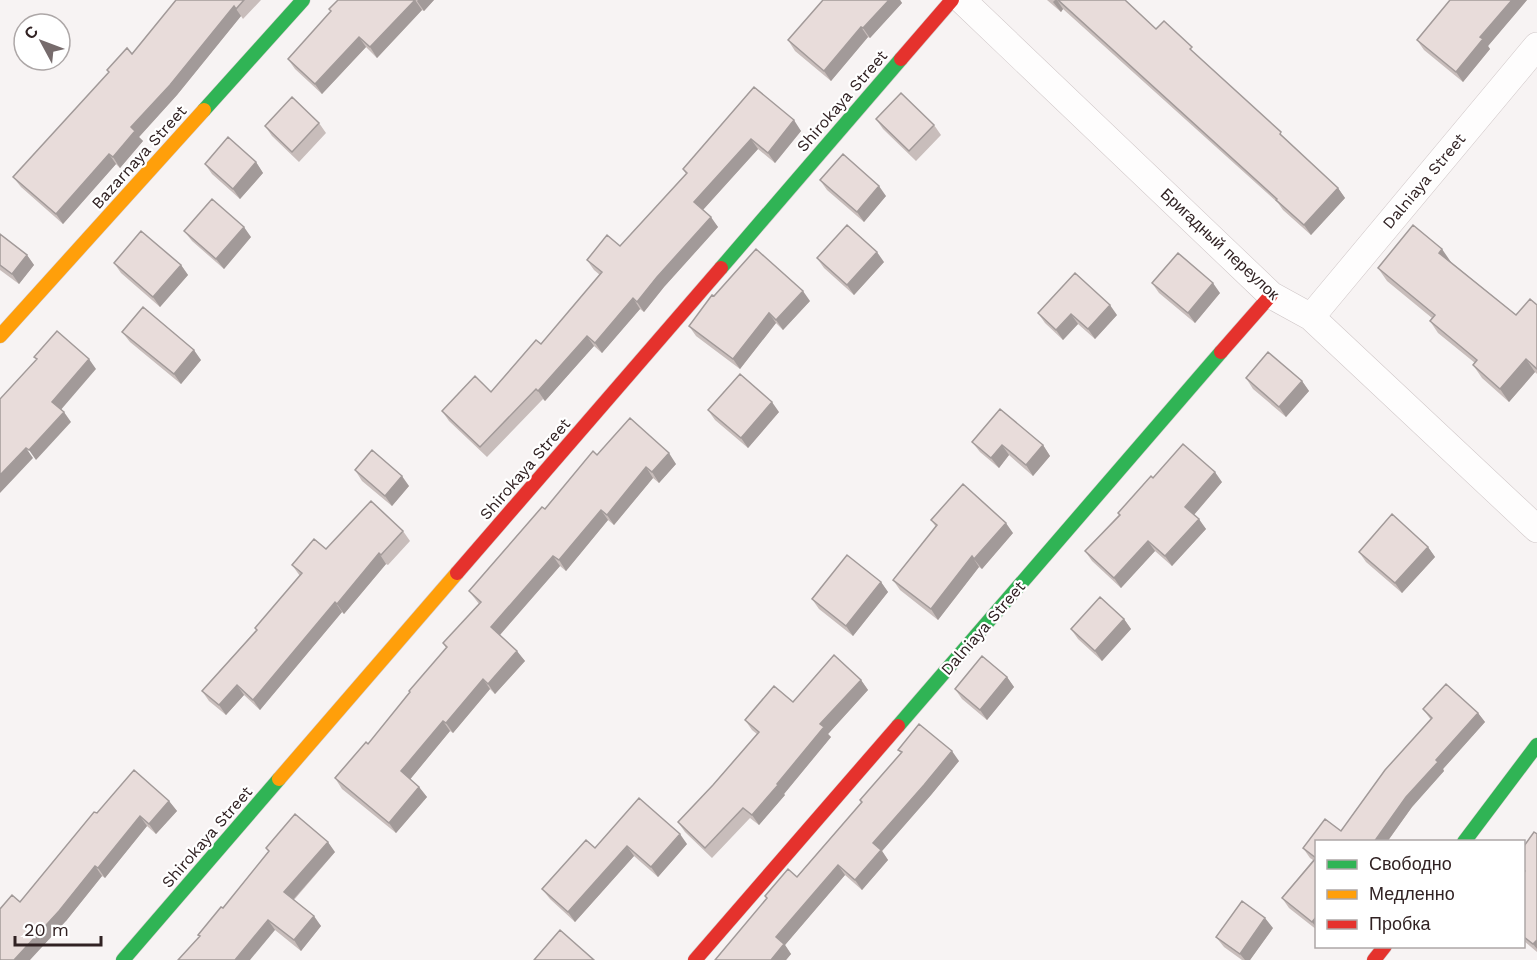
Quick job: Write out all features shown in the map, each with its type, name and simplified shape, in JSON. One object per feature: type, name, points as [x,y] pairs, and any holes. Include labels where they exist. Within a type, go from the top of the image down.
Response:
[{"type":"street","name":"Bazarnaya Street","points":[[0,336],[303,0]]},
{"type":"street","name":"Shirokaya Street","points":[[123,960],[952,0]]},
{"type":"street","name":"Бригадный переулок","points":[[962,0],[1271,296],[1311,317],[1537,529]]},
{"type":"street","name":"Dalniaya Street","points":[[1311,317],[1537,46]]},
{"type":"street","name":"Dalniaya Street","points":[[695,960],[1271,296]]},
{"type":"street","points":[[1466,840],[1537,745]]},
{"type":"street","points":[[1374,960],[1383,948]]},
{"type":"building","points":[[176,0],[244,0],[236,9],[234,6],[170,85],[131,127],[135,131],[113,157],[109,154],[56,214],[13,177],[109,72],[107,70],[127,48],[132,54]]},
{"type":"building","points":[[338,0],[415,0],[370,47],[359,37],[315,84],[288,59]]},
{"type":"building","points":[[823,0],[889,0],[863,28],[861,27],[824,71],[788,40]]},
{"type":"building","points":[[1058,0],[1125,0],[1156,29],[1164,21],[1192,47],[1190,49],[1338,188],[1304,225]]},
{"type":"building","points":[[1450,0],[1512,0],[1480,37],[1483,39],[1456,72],[1417,40]]},
{"type":"building","points":[[754,87],[794,120],[768,153],[751,139],[694,202],[711,217],[637,302],[633,298],[595,343],[587,336],[538,391],[536,389],[480,447],[442,411],[475,376],[491,392],[536,340],[541,344],[602,272],[587,260],[607,235],[620,246],[687,173],[683,169]]},
{"type":"building","points":[[901,93],[934,125],[909,151],[876,119]]},
{"type":"building","points":[[292,97],[319,123],[292,152],[265,126]]},
{"type":"building","points":[[228,137],[256,162],[233,189],[205,164]]},
{"type":"building","points":[[843,154],[879,186],[857,212],[820,180]]},
{"type":"building","points":[[212,199],[244,227],[216,259],[184,231]]},
{"type":"building","points":[[847,225],[877,252],[847,285],[817,258]]},
{"type":"building","points":[[1413,225],[1442,249],[1439,253],[1516,315],[1530,299],[1537,305],[1537,369],[1526,359],[1500,389],[1473,365],[1477,360],[1430,321],[1435,315],[1378,268]]},
{"type":"building","points":[[141,231],[181,265],[153,297],[114,263]]},
{"type":"building","points":[[0,234],[27,255],[12,274],[0,265]]},
{"type":"building","points":[[756,249],[803,291],[776,320],[769,313],[733,359],[689,326],[712,295],[714,296]]},
{"type":"building","points":[[1178,253],[1213,283],[1188,313],[1152,283]]},
{"type":"building","points":[[1075,273],[1110,305],[1088,329],[1071,314],[1056,330],[1038,313]]},
{"type":"building","points":[[143,307],[194,350],[174,374],[122,332]]},
{"type":"building","points":[[57,331],[89,359],[52,402],[64,412],[29,450],[26,448],[0,475],[0,399],[37,359],[34,357]]},
{"type":"building","points":[[1268,352],[1302,381],[1279,407],[1246,378]]},
{"type":"building","points":[[740,374],[772,402],[741,438],[708,410]]},
{"type":"building","points":[[1000,409],[1043,445],[1026,465],[1002,445],[991,458],[972,442]]},
{"type":"building","points":[[630,418],[669,453],[652,472],[646,467],[607,515],[601,510],[559,560],[553,556],[491,627],[517,651],[488,684],[483,679],[446,723],[443,721],[401,771],[419,787],[389,823],[335,778],[366,742],[368,744],[447,647],[443,643],[481,602],[469,591],[542,507],[545,509],[593,451],[597,455]]},
{"type":"building","points":[[1183,444],[1215,472],[1185,507],[1199,519],[1165,556],[1148,541],[1114,578],[1085,551],[1120,515],[1118,513],[1151,476],[1153,478]]},
{"type":"building","points":[[372,450],[402,476],[385,496],[355,470]]},
{"type":"building","points":[[963,484],[1006,523],[974,559],[972,556],[931,609],[893,580],[937,525],[931,520]]},
{"type":"building","points":[[371,501],[403,531],[381,555],[379,553],[337,604],[335,602],[253,700],[237,685],[219,705],[202,691],[257,630],[255,628],[302,573],[292,565],[314,539],[326,549]]},
{"type":"building","points":[[1392,514],[1428,547],[1395,583],[1359,552]]},
{"type":"building","points":[[847,555],[881,582],[846,626],[812,599]]},
{"type":"building","points":[[1100,597],[1124,619],[1095,651],[1071,629]]},
{"type":"building","points":[[834,655],[861,680],[820,724],[824,727],[752,815],[743,808],[705,848],[678,822],[759,732],[745,720],[774,686],[793,702]]},
{"type":"building","points":[[982,656],[1007,677],[980,710],[955,689]]},
{"type":"building","points":[[1446,684],[1478,713],[1406,797],[1375,840],[1315,840],[1315,857],[1303,848],[1325,819],[1341,831],[1385,770],[1432,718],[1423,709]]},
{"type":"building","points":[[919,724],[952,751],[873,843],[881,850],[855,880],[838,865],[776,937],[784,944],[771,960],[715,960],[788,869],[797,877],[862,802],[860,800],[902,752],[898,750]]},
{"type":"building","points":[[134,770],[169,801],[149,824],[140,816],[98,868],[95,866],[59,911],[14,960],[0,960],[0,909],[12,895],[20,902],[94,812],[97,813]]},
{"type":"building","points":[[639,798],[680,834],[651,867],[627,846],[568,912],[542,889],[586,840],[595,848]]},
{"type":"building","points":[[295,814],[328,842],[284,892],[314,916],[294,940],[268,920],[235,960],[178,960],[269,851],[266,848]]},
{"type":"building","points":[[1534,832],[1537,834],[1537,940],[1533,944],[1525,938],[1525,845]]},
{"type":"building","points":[[1315,859],[1315,918],[1312,922],[1282,898]]},
{"type":"building","points":[[1242,901],[1265,918],[1240,954],[1216,937]]},
{"type":"building","points":[[560,930],[594,960],[534,960]]},
{"type":"traffic: fast","points":[[204,110],[303,0]]},
{"type":"traffic: fast","points":[[721,268],[901,59]]},
{"type":"traffic: fast","points":[[898,726],[1221,352]]},
{"type":"traffic: fast","points":[[1466,840],[1537,745]]},
{"type":"traffic: fast","points":[[123,960],[279,779]]},
{"type":"traffic: slow","points":[[0,336],[204,110]]},
{"type":"traffic: slow","points":[[279,779],[457,573]]},
{"type":"traffic: jam","points":[[901,59],[952,0]]},
{"type":"traffic: jam","points":[[457,573],[721,268]]},
{"type":"traffic: jam","points":[[1221,352],[1271,295]]},
{"type":"traffic: jam","points":[[695,960],[898,726]]},
{"type":"traffic: jam","points":[[1374,960],[1383,948]]}]
